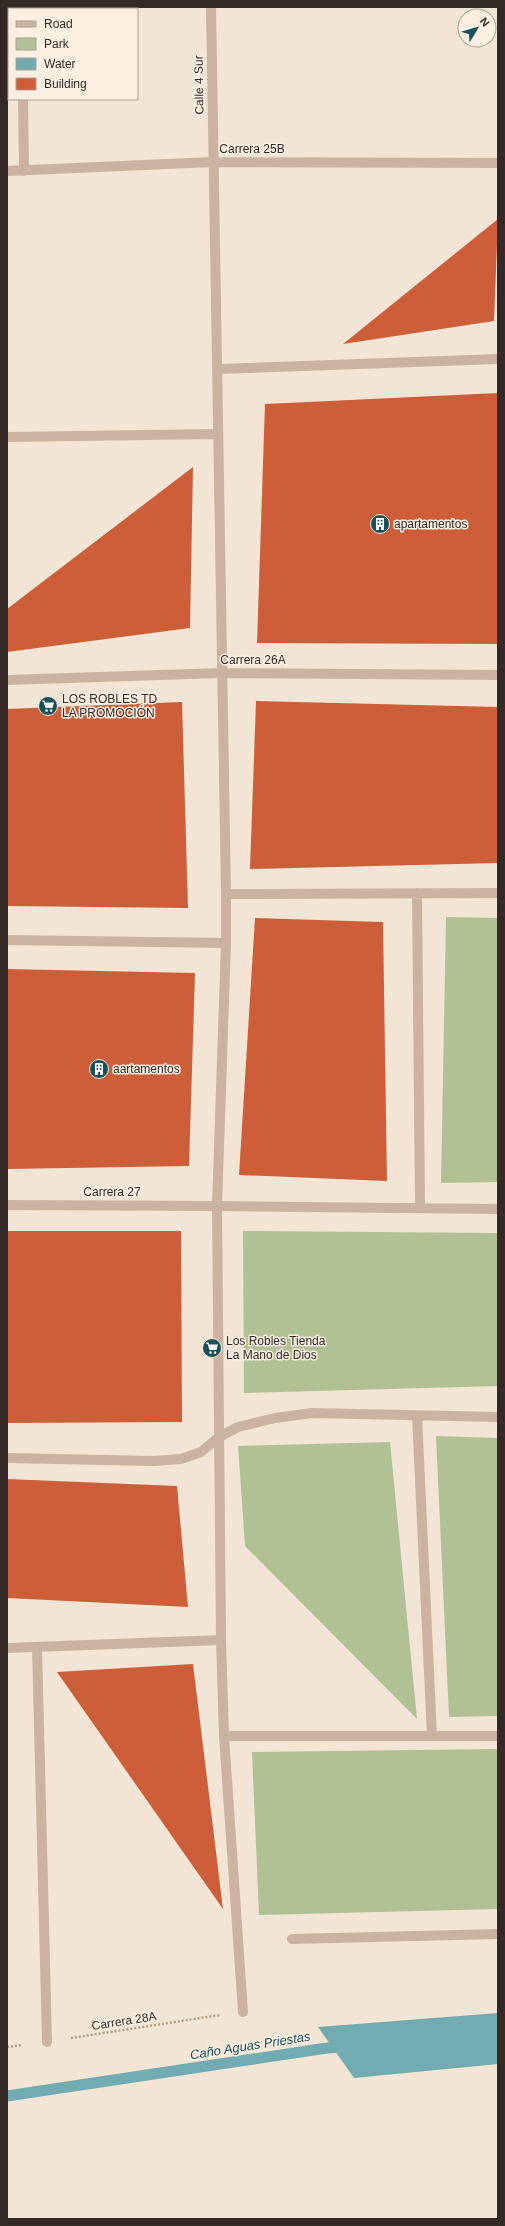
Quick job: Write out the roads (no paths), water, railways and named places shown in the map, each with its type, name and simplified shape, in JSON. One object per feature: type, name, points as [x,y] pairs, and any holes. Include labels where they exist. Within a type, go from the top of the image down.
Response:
[{"type":"street","name":"Calle 4 Sur","points":[[211,7],[226,894],[226,942],[217,1206],[221,1640],[224,1736],[243,2012]]},
{"type":"street","points":[[23,100],[24,171]]},
{"type":"street","name":"Carrera 25B","points":[[7,171],[213,162],[498,163]]},
{"type":"street","points":[[218,369],[498,359]]},
{"type":"street","points":[[7,437],[218,434]]},
{"type":"street","name":"Carrera 26A","points":[[7,680],[222,673],[498,675]]},
{"type":"street","points":[[417,893],[420,1208]]},
{"type":"street","points":[[226,894],[498,893]]},
{"type":"street","points":[[7,940],[226,942]]},
{"type":"street","name":"Carrera 27","points":[[7,1205],[498,1209]]},
{"type":"street","points":[[7,1458],[154,1461],[181,1459],[202,1452],[219,1437],[238,1427],[251,1423],[312,1413],[498,1417]]},
{"type":"street","points":[[418,1416],[432,1736]]},
{"type":"street","points":[[7,1648],[221,1640]]},
{"type":"street","points":[[37,1647],[47,2042]]},
{"type":"street","points":[[224,1736],[498,1736]]},
{"type":"street","points":[[292,1939],[498,1934]]},
{"type":"water","points":[[498,2013],[498,2064],[354,2078],[318,2027]]},
{"type":"waterway","name":"Caño Aguas Priestas","points":[[7,2096],[327,2048],[347,2047]]},
{"type":"place","name":"apartamentos","points":[[380,524]]},
{"type":"place","name":"LOS ROBLES TD LA PROMOCIÓN","points":[[48,706]]},
{"type":"place","name":"aartamentos","points":[[99,1069]]},
{"type":"place","name":"Los Robles Tienda La Mano de Dios","points":[[212,1348]]}]
